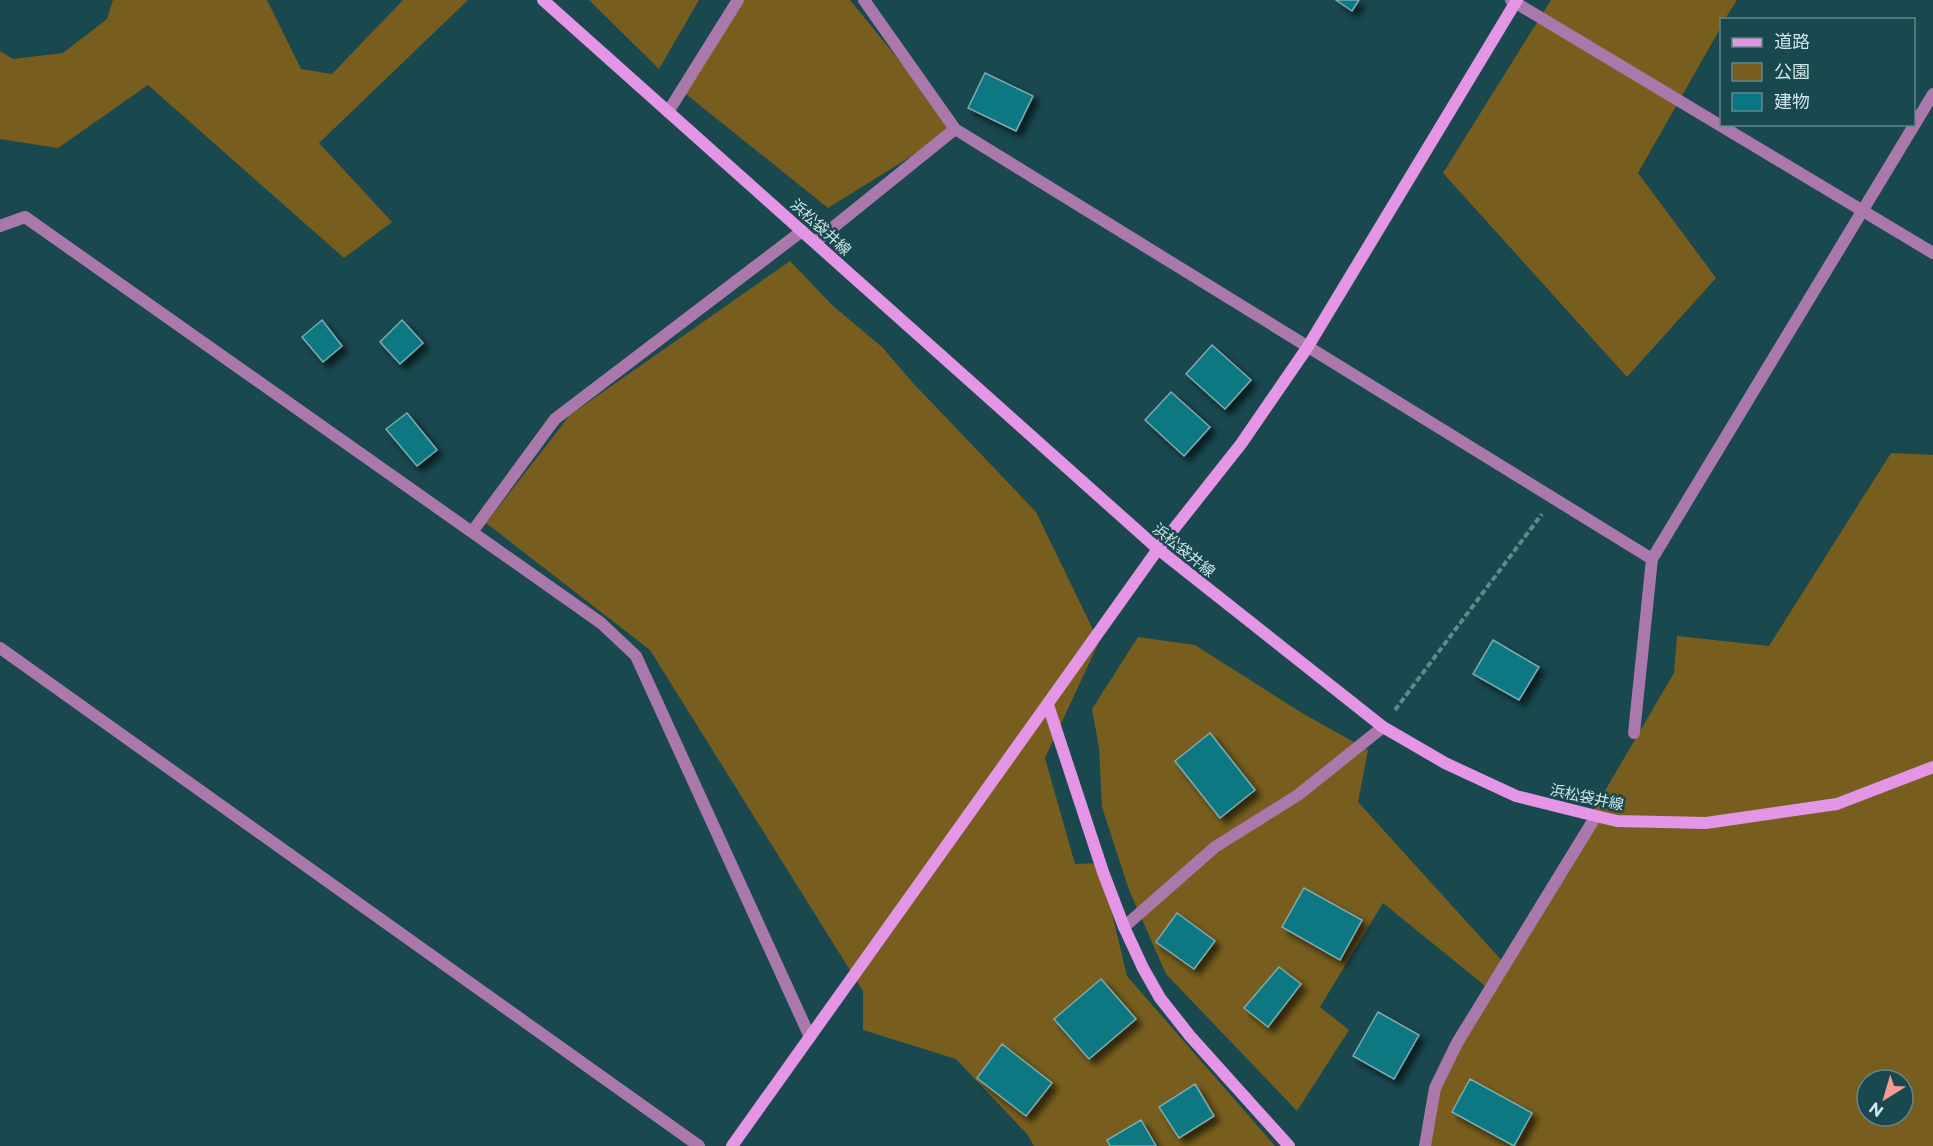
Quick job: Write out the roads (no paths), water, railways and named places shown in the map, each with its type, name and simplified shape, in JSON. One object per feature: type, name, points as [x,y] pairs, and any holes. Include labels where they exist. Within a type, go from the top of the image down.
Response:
[{"type":"street","name":"浜松袋井線","points":[[543,0],[1158,549],[1383,727],[1445,764],[1516,796],[1617,821],[1706,823],[1837,804],[1933,766]]},
{"type":"street","points":[[668,112],[738,0]]},
{"type":"street","points":[[864,0],[955,129],[1306,348],[1652,559]]},
{"type":"street","points":[[732,1146],[1158,549],[1241,444],[1306,348],[1515,1],[1720,124]]},
{"type":"street","points":[[1915,124],[1933,94]]},
{"type":"street","points":[[1723,126],[1933,253]]},
{"type":"street","points":[[1634,733],[1652,559],[1914,126]]},
{"type":"street","points":[[815,242],[955,129]]},
{"type":"street","points":[[0,226],[25,218],[601,623],[636,656],[810,1037]]},
{"type":"street","points":[[472,532],[555,419],[802,231]]},
{"type":"street","points":[[0,648],[699,1146]]},
{"type":"street","points":[[1048,705],[1103,872],[1143,968],[1160,998],[1190,1036],[1288,1146]]},
{"type":"street","points":[[1124,927],[1215,847],[1298,795],[1383,727]]},
{"type":"street","points":[[1425,1146],[1435,1088],[1457,1043],[1596,816]]}]
